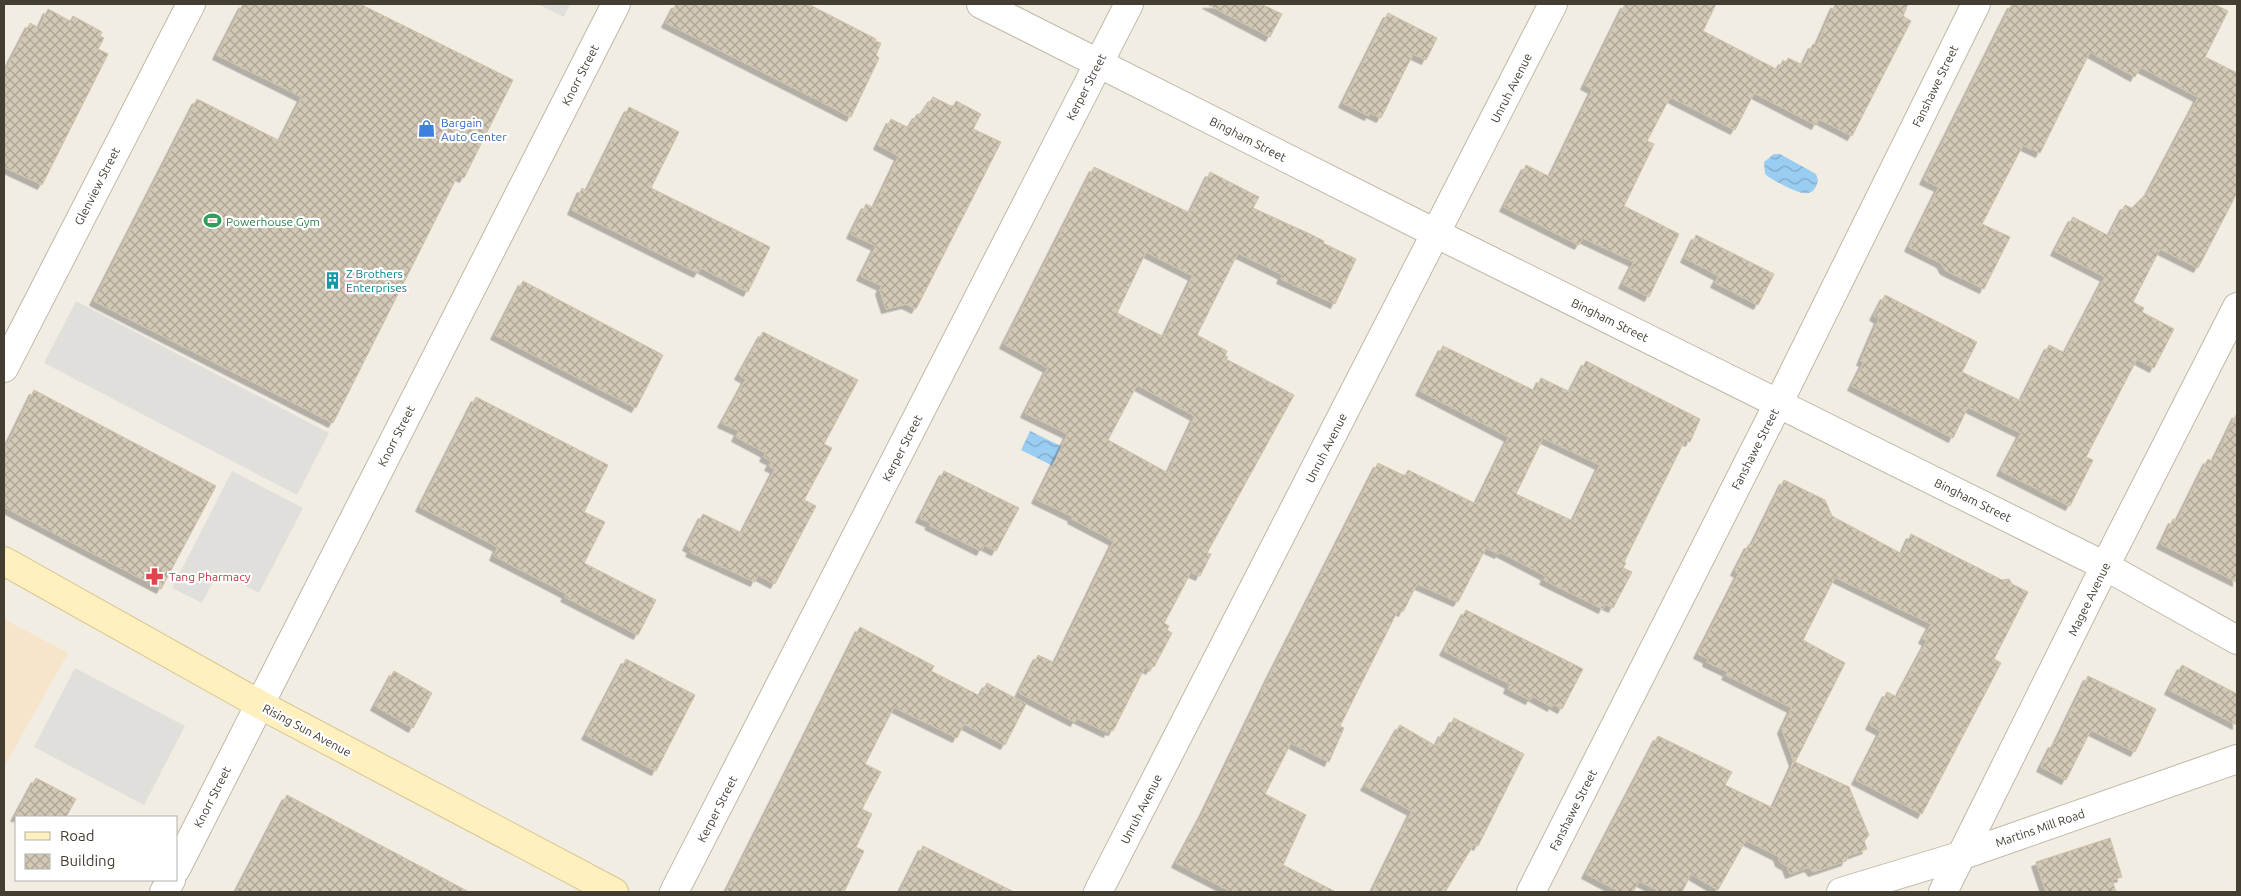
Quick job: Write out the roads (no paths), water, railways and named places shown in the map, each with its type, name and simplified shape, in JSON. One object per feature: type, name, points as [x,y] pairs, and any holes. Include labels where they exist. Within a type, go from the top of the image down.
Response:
[{"type":"main road","name":"Rising Sun Avenue","points":[[4,561],[259,704],[614,892]]},
{"type":"street","name":"Glenview Street","points":[[4,368],[190,4]]},
{"type":"street","name":"Knorr Street","points":[[178,865],[616,4]]},
{"type":"street","name":"Bingham Street","points":[[981,4],[1437,234],[2105,566],[2237,640]]},
{"type":"street","name":"Kerper Street","points":[[674,892],[1129,4]]},
{"type":"street","name":"Unruh Avenue","points":[[1098,892],[1437,234],[1553,4]]},
{"type":"street","name":"Fanshawe Street","points":[[1532,892],[1778,404],[1976,4]]},
{"type":"street","name":"Magee Avenue","points":[[1943,892],[2105,566],[2237,307]]},
{"type":"street","name":"Martins Mill Road","points":[[1841,892],[1963,855],[2237,759]]},
{"type":"street","points":[[164,892],[170,881]]},
{"type":"water","points":[[1774,154],[1780,154],[1816,174],[1818,180],[1810,193],[1801,193],[1765,174],[1764,162]]},
{"type":"water","points":[[1030,431],[1073,452],[1063,471],[1021,450]]},
{"type":"place","name":"Bargain Auto Center","points":[[427,129]]},
{"type":"place","name":"Powerhouse Gym","points":[[212,221]]},
{"type":"place","name":"Z Brothers Enterprises","points":[[332,280]]},
{"type":"place","name":"Tang Pharmacy","points":[[155,576]]}]
